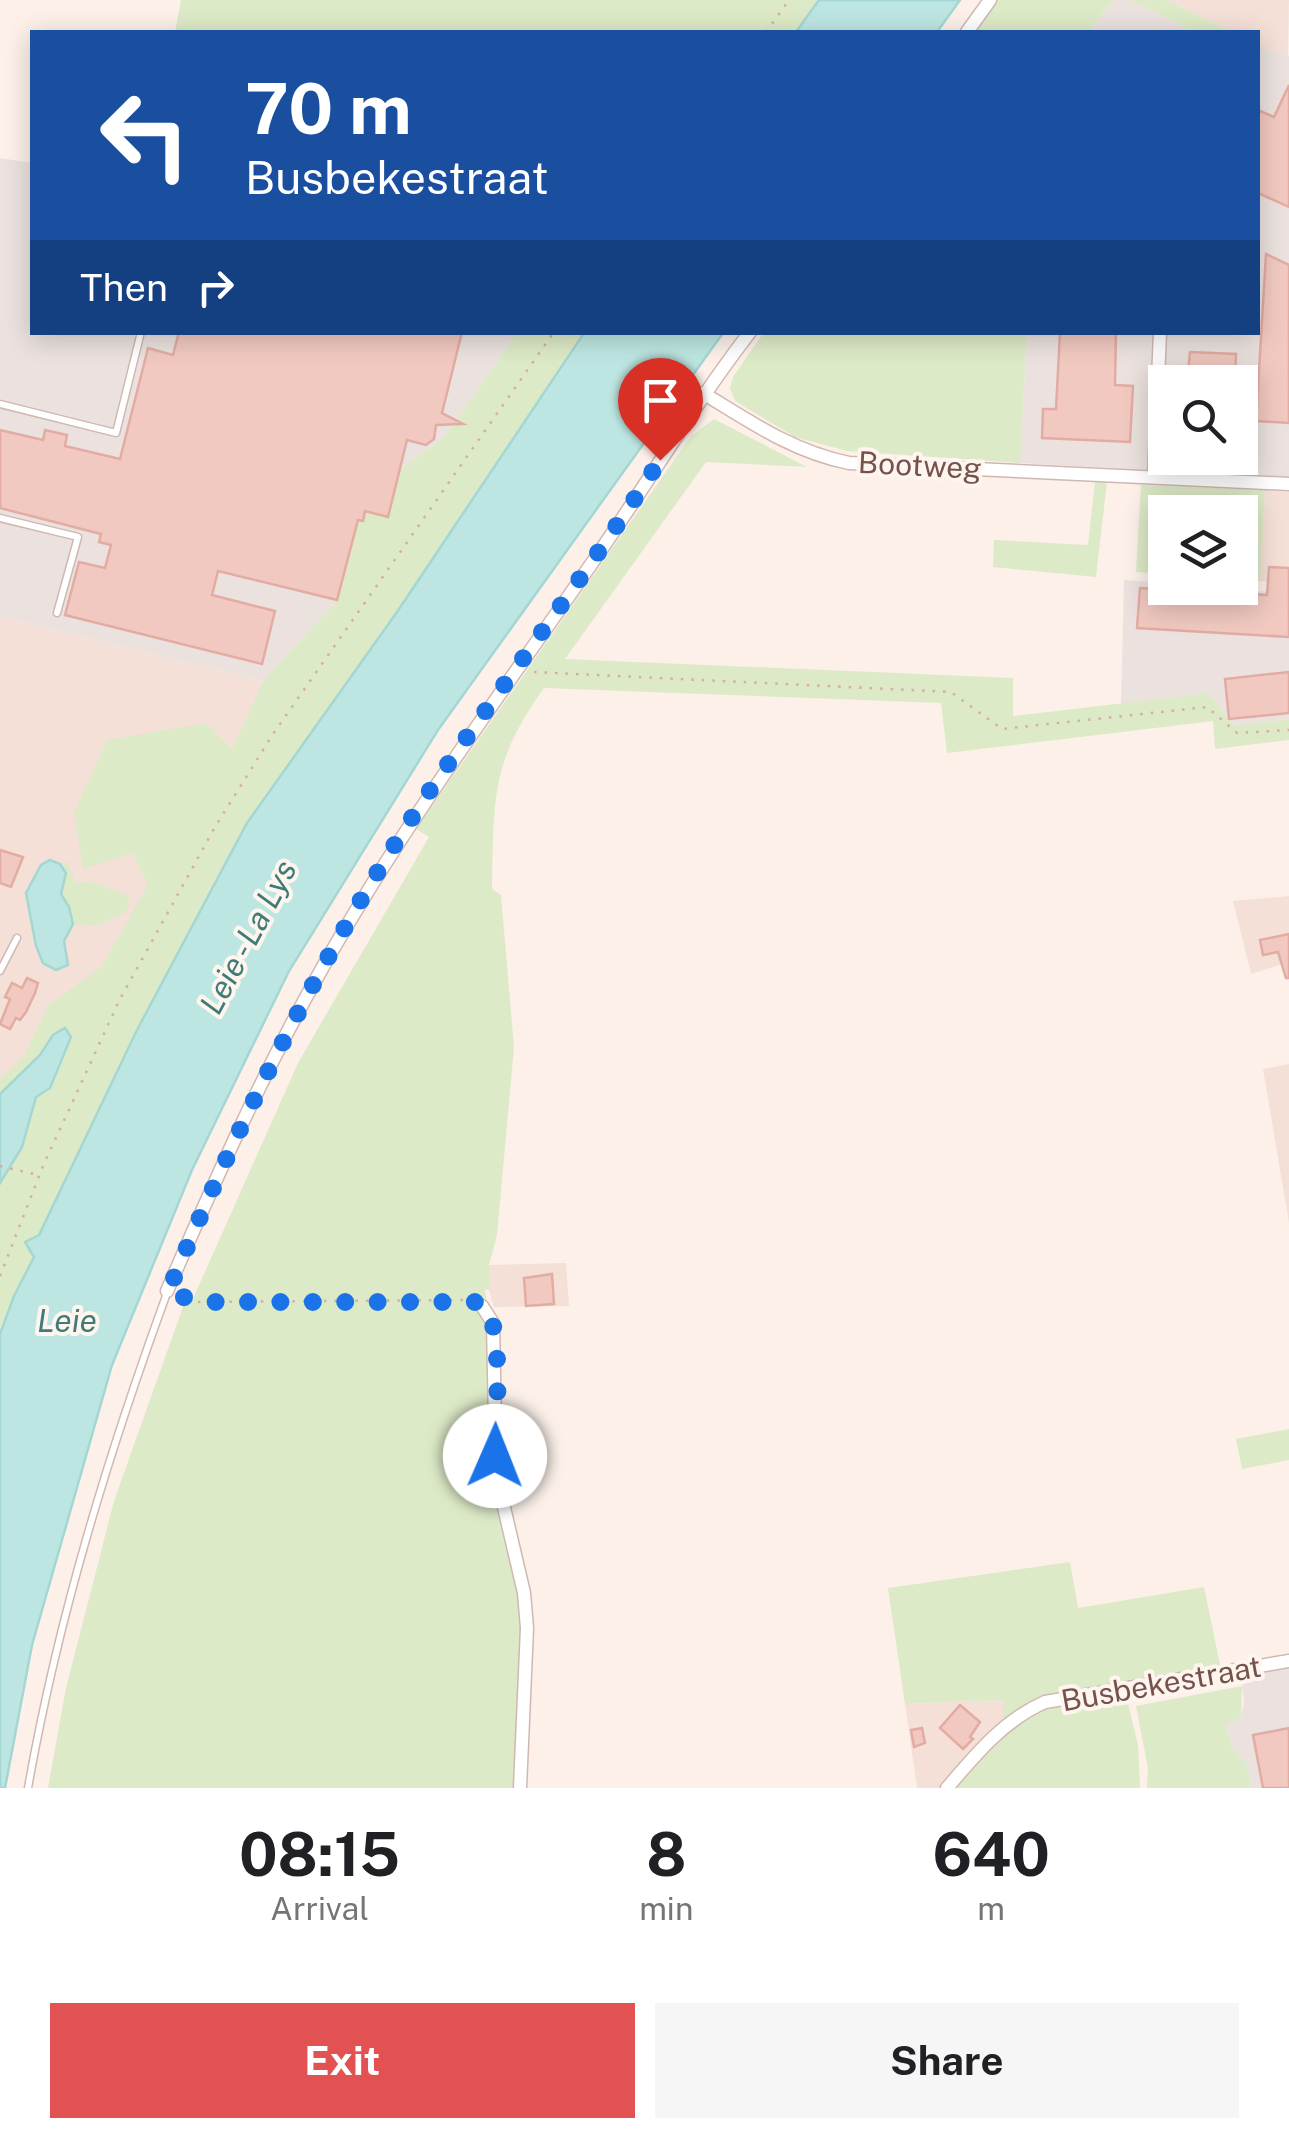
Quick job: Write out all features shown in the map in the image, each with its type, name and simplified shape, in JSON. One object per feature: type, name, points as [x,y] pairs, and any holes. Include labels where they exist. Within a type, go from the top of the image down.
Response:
[{"type":"street","points":[[968,30],[990,0]]},
{"type":"street","points":[[168,1292],[276,1052],[323,966],[435,784],[616,528],[703,393],[748,335]]},
{"type":"street","points":[[1154,476],[1160,335]]},
{"type":"street","name":"Bootweg","points":[[703,393],[787,444],[849,463],[1289,484]]},
{"type":"street","points":[[482,1306],[493,1324],[496,1473],[518,1562],[527,1628],[520,1788]]},
{"type":"street","name":"Busbekestraat","points":[[947,1788],[998,1732],[1024,1712],[1046,1702],[1289,1661]]},
{"type":"lane","points":[[0,404],[116,433],[140,335]]},
{"type":"lane","points":[[0,518],[78,537],[57,612]]},
{"type":"lane","points":[[0,971],[18,938]]},
{"type":"lane","points":[[28,1788],[62,1622],[100,1486],[168,1292]]},
{"type":"path","points":[[767,30],[789,0]]},
{"type":"path","points":[[0,1276],[39,1175],[120,1001],[215,827],[273,734],[552,335]]},
{"type":"path","points":[[518,670],[952,692],[1002,729],[1207,707],[1238,733],[1289,730]]},
{"type":"path","points":[[0,1166],[39,1175]]},
{"type":"path","points":[[168,1292],[199,1302],[469,1300],[482,1306]]},
{"type":"shaded area","points":[[1114,0],[1129,0],[1191,30],[1090,30]]},
{"type":"shaded area","points":[[1167,0],[1289,0],[1288,58],[1260,47],[1260,30],[1228,30]]},
{"type":"shaded area","points":[[1260,46],[1289,56],[1289,478],[1235,475],[1258,475],[1258,365],[1148,365],[1148,470],[1020,463],[1027,335],[1260,335]]},
{"type":"shaded area","points":[[0,158],[30,163],[30,335],[516,335],[445,436],[400,469],[388,517],[358,520],[337,600],[263,681],[0,616]]},
{"type":"shaded area","points":[[1265,490],[1289,492],[1289,583],[1260,581]]},
{"type":"shaded area","points":[[1124,580],[1148,582],[1148,605],[1258,605],[1258,591],[1289,592],[1289,719],[1233,725],[1209,693],[1121,704]]},
{"type":"shaded area","points":[[0,616],[263,681],[192,838],[147,916],[0,1094]]},
{"type":"shaded area","points":[[1289,896],[1289,962],[1251,974],[1233,901]]},
{"type":"shaded area","points":[[1289,1064],[1289,1223],[1263,1069]]},
{"type":"shaded area","points":[[566,1263],[569,1306],[494,1307],[489,1265]]},
{"type":"shaded area","points":[[1289,1666],[1289,1788],[1252,1788],[1246,1763],[1232,1747],[1226,1725],[1241,1718],[1241,1676]]},
{"type":"shaded area","points":[[1003,1700],[1003,1721],[942,1788],[917,1788],[905,1704]]},
{"type":"green space","points":[[181,0],[819,0],[797,30],[175,30]]},
{"type":"green space","points":[[994,0],[1114,0],[1090,30],[972,30]]},
{"type":"green space","points":[[1129,0],[1167,0],[1228,30],[1191,30]]},
{"type":"green space","points":[[516,335],[583,335],[397,612],[247,823],[137,1030],[39,1235],[26,1242],[34,1257],[0,1334],[0,1183],[22,1147],[36,1097],[50,1088],[53,1035],[40,1055],[0,1094],[0,1079],[25,1054],[48,1006],[102,966],[148,884],[132,853],[83,869],[74,812],[107,740],[207,723],[232,749],[263,681],[337,600],[358,520],[363,521],[365,511],[388,517],[400,469],[445,436]]},
{"type":"green space","points":[[762,335],[1027,335],[1020,463],[847,451],[795,437],[735,401],[730,388],[733,377]]},
{"type":"green space","points":[[714,419],[807,467],[706,462],[565,659],[1013,678],[1013,716],[1209,693],[1233,725],[1289,719],[1289,740],[1215,749],[1213,721],[947,753],[941,703],[544,688],[513,739],[498,783],[492,889],[501,895],[514,1047],[497,1235],[489,1265],[489,1290],[485,1289],[490,1329],[490,1472],[522,1623],[516,1788],[48,1788],[66,1688],[114,1501],[184,1304],[191,1303],[298,1063],[429,837],[416,829],[691,436]]},
{"type":"green space","points":[[1095,482],[1107,482],[1096,577],[993,567],[994,540],[1088,545]]},
{"type":"green space","points":[[1141,485],[1265,490],[1260,581],[1258,495],[1148,495],[1148,573],[1136,572]]},
{"type":"green space","points":[[67,861],[76,883],[92,881],[129,896],[128,911],[97,926],[73,924],[61,894],[66,873],[60,864]]},
{"type":"green space","points":[[1289,1429],[1289,1460],[1242,1469],[1236,1439]]},
{"type":"green space","points":[[1070,1562],[1078,1608],[1204,1587],[1221,1669],[1099,1690],[1003,1721],[1003,1700],[905,1704],[888,1588]]},
{"type":"green space","points":[[1242,1686],[1241,1718],[1226,1725],[1232,1747],[1246,1763],[1252,1788],[1147,1788],[1148,1768],[1136,1706]]},
{"type":"green space","points":[[1126,1695],[1138,1745],[1140,1788],[956,1788],[997,1739],[1027,1716],[1063,1704]]},
{"type":"water","points":[[819,0],[960,0],[938,30],[797,30]]},
{"type":"water","name":"Leie","points":[[583,335],[722,335],[438,730],[289,971],[192,1170],[112,1365],[32,1645],[5,1788],[0,1788],[0,1334],[34,1257],[25,1242],[39,1235],[137,1030],[247,823],[397,612]]},
{"type":"water","points":[[50,860],[60,864],[66,873],[61,894],[73,924],[64,941],[68,965],[56,970],[43,963],[36,946],[26,893],[41,865]]},
{"type":"water","points":[[65,1028],[71,1037],[50,1088],[36,1097],[22,1147],[0,1183],[0,1094],[40,1055],[53,1035]]},
{"type":"building","points":[[1289,85],[1289,207],[1260,194],[1260,111],[1274,117]]},
{"type":"building","points":[[1266,254],[1289,265],[1289,423],[1258,421]]},
{"type":"building","points":[[178,335],[461,335],[442,413],[463,424],[436,425],[434,439],[426,445],[407,440],[388,517],[365,511],[363,521],[358,520],[337,600],[218,571],[212,595],[275,611],[262,664],[65,615],[79,562],[105,568],[111,545],[99,542],[101,534],[0,508],[0,430],[43,440],[45,430],[67,435],[65,446],[120,459],[148,348],[173,355]]},
{"type":"building","points":[[1060,335],[1116,335],[1115,385],[1133,386],[1130,442],[1042,438],[1043,409],[1056,409]]},
{"type":"building","points":[[1190,352],[1236,354],[1236,365],[1189,365]]},
{"type":"building","points":[[1269,567],[1289,568],[1289,637],[1137,628],[1140,588],[1148,588],[1148,605],[1258,605],[1258,595],[1267,595]]},
{"type":"building","points":[[1289,672],[1289,713],[1229,719],[1225,679]]},
{"type":"building","points":[[0,850],[23,857],[11,887],[0,883]]},
{"type":"building","points":[[1289,934],[1286,978],[1278,952],[1263,955],[1260,940]]},
{"type":"building","points":[[27,978],[38,983],[35,993],[26,1012],[20,1020],[16,1018],[10,1029],[0,1024],[10,999],[5,997],[12,983],[22,988]]},
{"type":"building","points":[[552,1274],[554,1304],[526,1306],[524,1278]]},
{"type":"building","points":[[960,1705],[980,1722],[970,1737],[973,1739],[963,1749],[940,1728]]},
{"type":"building","points":[[922,1728],[925,1743],[914,1747],[911,1730]]},
{"type":"building","points":[[1289,1728],[1289,1788],[1263,1788],[1253,1735]]},
{"type":"route","points":[[495,1456],[493,1324],[488,1312],[476,1302],[199,1302],[168,1292],[276,1052],[378,872],[660,460]]},
{"type":"water label","name":"Leie - La Lys","points":[[248,937]]}]
